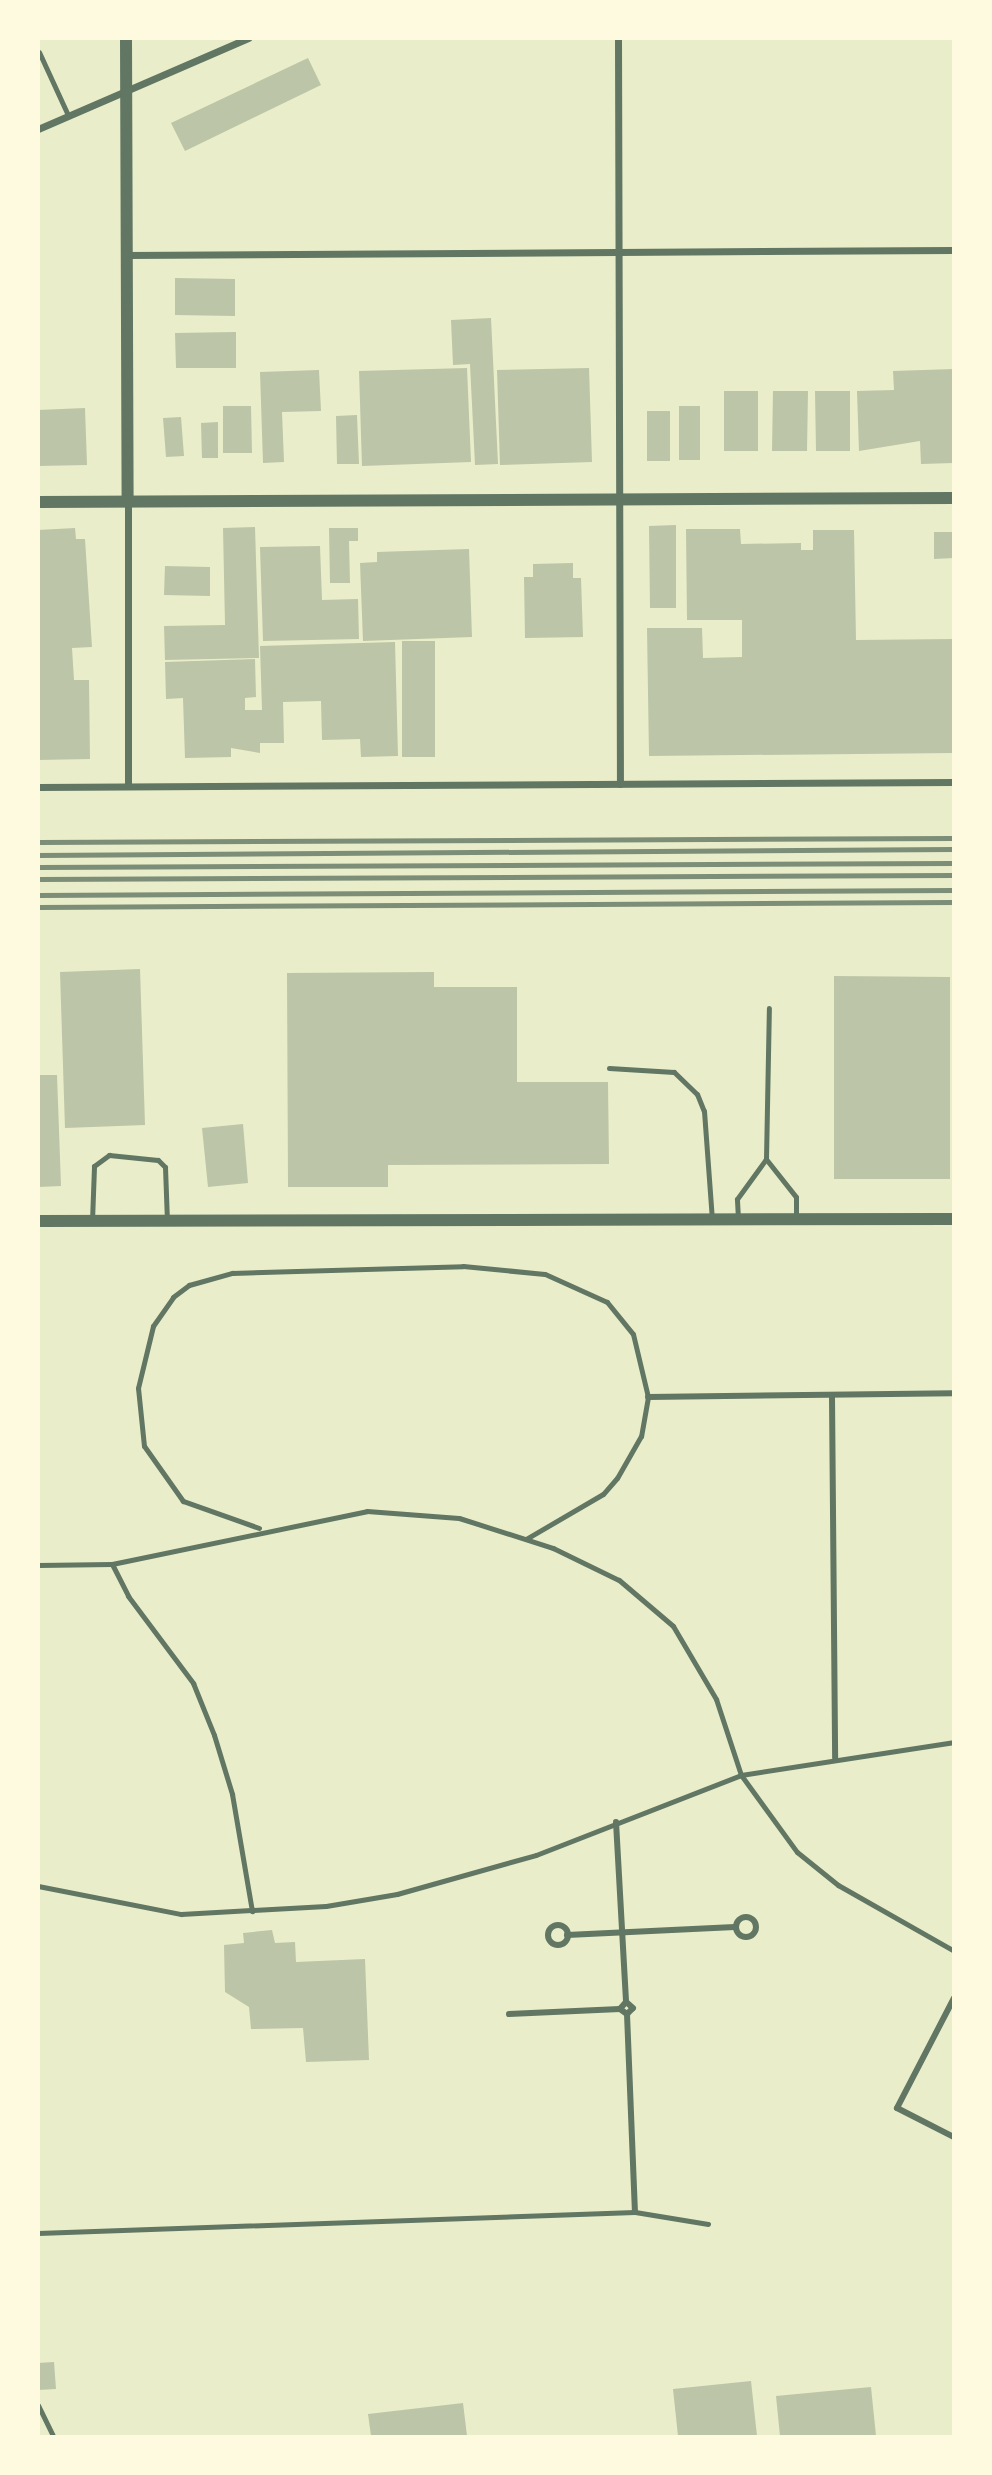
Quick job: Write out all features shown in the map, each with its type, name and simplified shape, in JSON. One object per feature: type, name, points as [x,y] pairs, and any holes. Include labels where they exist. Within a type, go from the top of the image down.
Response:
[{"type":"street","points":[[125,38],[128,786]]},
{"type":"street","points":[[38,129],[248,38]]},
{"type":"street","points":[[618,38],[620,784]]},
{"type":"street","points":[[127,255],[954,250]]},
{"type":"street","points":[[38,502],[954,498]]},
{"type":"street","points":[[38,787],[954,782]]},
{"type":"street","points":[[38,1221],[954,1219]]},
{"type":"street","points":[[648,1397],[832,1397],[954,1393]]},
{"type":"street","points":[[832,1397],[835,1758]]},
{"type":"street","points":[[509,2014],[621,2008],[626,2002],[616,1822]]},
{"type":"street","points":[[567,1935],[735,1927]]},
{"type":"street","points":[[954,1998],[897,2108],[954,2137]]},
{"type":"street","points":[[626,2002],[633,2008],[627,2014]]},
{"type":"street","points":[[621,2008],[627,2014],[635,2212]]},
{"type":"lane","points":[[39,52],[68,116]]},
{"type":"lane","points":[[738,1220],[737,1199],[766,1159],[769,1008]]},
{"type":"lane","points":[[608,1068],[674,1072],[697,1094],[704,1111],[712,1220]]},
{"type":"lane","points":[[92,1221],[94,1166],[108,1155],[158,1160],[165,1167],[167,1221]]},
{"type":"lane","points":[[766,1159],[796,1197],[796,1220]]},
{"type":"lane","points":[[262,1529],[183,1501],[144,1446],[138,1388],[153,1326],[189,1285],[232,1273],[463,1266],[545,1274],[607,1302],[633,1335],[648,1397],[641,1436],[617,1478],[603,1494],[526,1539]]},
{"type":"lane","points":[[38,1565],[112,1564],[330,1514],[422,1512],[526,1539],[619,1580],[673,1626],[716,1699],[741,1775],[760,1809],[808,1860],[913,1932],[954,1951]]},
{"type":"lane","points":[[112,1564],[128,1596],[193,1683],[210,1725],[232,1794],[251,1911]]},
{"type":"lane","points":[[38,1886],[181,1914],[251,1911],[397,1894],[536,1855],[741,1775],[835,1758],[954,1742]]},
{"type":"lane","points":[[38,2233],[635,2212],[708,2224]]},
{"type":"lane","points":[[38,2405],[54,2437]]},
{"type":"building","points":[[308,58],[321,85],[185,151],[171,123]]},
{"type":"building","points":[[175,278],[235,279],[235,316],[175,315]]},
{"type":"building","points":[[491,318],[498,464],[475,465],[470,364],[453,365],[451,320]]},
{"type":"building","points":[[236,332],[236,368],[176,368],[175,333]]},
{"type":"building","points":[[467,368],[471,462],[362,466],[359,371]]},
{"type":"building","points":[[589,368],[592,462],[500,465],[497,370]]},
{"type":"building","points":[[954,369],[954,463],[921,464],[920,441],[859,451],[857,391],[894,390],[893,371]]},
{"type":"building","points":[[319,370],[321,411],[282,412],[284,462],[263,463],[260,372]]},
{"type":"building","points":[[724,391],[758,391],[758,451],[724,451]]},
{"type":"building","points":[[773,391],[808,391],[807,451],[772,451]]},
{"type":"building","points":[[815,391],[850,391],[850,451],[816,451]]},
{"type":"building","points":[[223,406],[251,406],[252,453],[223,453]]},
{"type":"building","points":[[679,406],[700,406],[700,460],[679,460]]},
{"type":"building","points":[[85,408],[87,465],[38,466],[38,410]]},
{"type":"building","points":[[647,411],[670,411],[670,461],[647,461]]},
{"type":"building","points":[[357,415],[359,464],[337,464],[336,416]]},
{"type":"building","points":[[181,417],[184,456],[166,457],[163,418]]},
{"type":"building","points":[[218,422],[218,458],[202,458],[201,423]]},
{"type":"building","points":[[676,525],[676,608],[650,608],[649,526]]},
{"type":"building","points":[[255,527],[259,658],[165,660],[164,626],[225,625],[223,528]]},
{"type":"building","points":[[75,528],[76,539],[85,539],[92,647],[72,648],[74,680],[89,680],[90,759],[38,760],[38,530]]},
{"type":"building","points":[[329,528],[358,528],[358,541],[349,541],[350,583],[330,583]]},
{"type":"building","points":[[686,529],[740,529],[741,544],[801,543],[801,550],[813,550],[813,530],[854,530],[856,640],[954,639],[954,753],[649,756],[647,628],[702,628],[703,658],[742,657],[742,620],[687,620]]},
{"type":"building","points":[[934,532],[954,532],[954,558],[934,559]]},
{"type":"building","points":[[320,546],[322,600],[358,599],[359,639],[263,641],[260,547]]},
{"type":"building","points":[[469,549],[472,637],[363,641],[360,563],[377,562],[377,552]]},
{"type":"building","points":[[573,563],[573,578],[581,578],[583,637],[525,638],[524,577],[533,577],[533,564]]},
{"type":"building","points":[[165,566],[210,567],[210,596],[164,595]]},
{"type":"building","points":[[402,641],[435,641],[435,757],[402,757]]},
{"type":"building","points":[[395,642],[398,756],[361,757],[360,739],[322,740],[321,701],[283,702],[284,743],[260,743],[260,753],[231,748],[231,757],[185,758],[183,698],[166,699],[165,662],[255,659],[256,697],[245,698],[245,710],[262,710],[260,646]]},
{"type":"building","points":[[140,969],[145,1125],[65,1128],[60,972]]},
{"type":"building","points":[[434,972],[434,987],[517,987],[517,1082],[608,1082],[609,1164],[388,1165],[388,1187],[288,1187],[287,973]]},
{"type":"building","points":[[834,976],[950,977],[950,1179],[834,1179]]},
{"type":"building","points":[[38,1075],[57,1075],[61,1186],[38,1187]]},
{"type":"building","points":[[243,1124],[248,1183],[208,1187],[202,1128]]},
{"type":"building","points":[[272,1930],[275,1943],[295,1942],[296,1962],[365,1959],[369,2060],[306,2062],[303,2028],[251,2029],[249,2007],[225,1992],[224,1945],[244,1943],[243,1933]]},
{"type":"building","points":[[54,2362],[56,2389],[38,2390],[38,2363]]},
{"type":"building","points":[[751,2381],[757,2436],[678,2436],[673,2389]]},
{"type":"building","points":[[871,2387],[876,2436],[780,2436],[776,2396]]},
{"type":"building","points":[[463,2403],[467,2436],[371,2436],[368,2414]]},
{"type":"railway","points":[[38,842],[954,838]]},
{"type":"railway","points":[[38,855],[954,849]]},
{"type":"railway","points":[[38,867],[954,863]]},
{"type":"railway","points":[[38,879],[954,875]]},
{"type":"railway","points":[[38,895],[954,890]]},
{"type":"railway","points":[[38,907],[954,902]]}]
